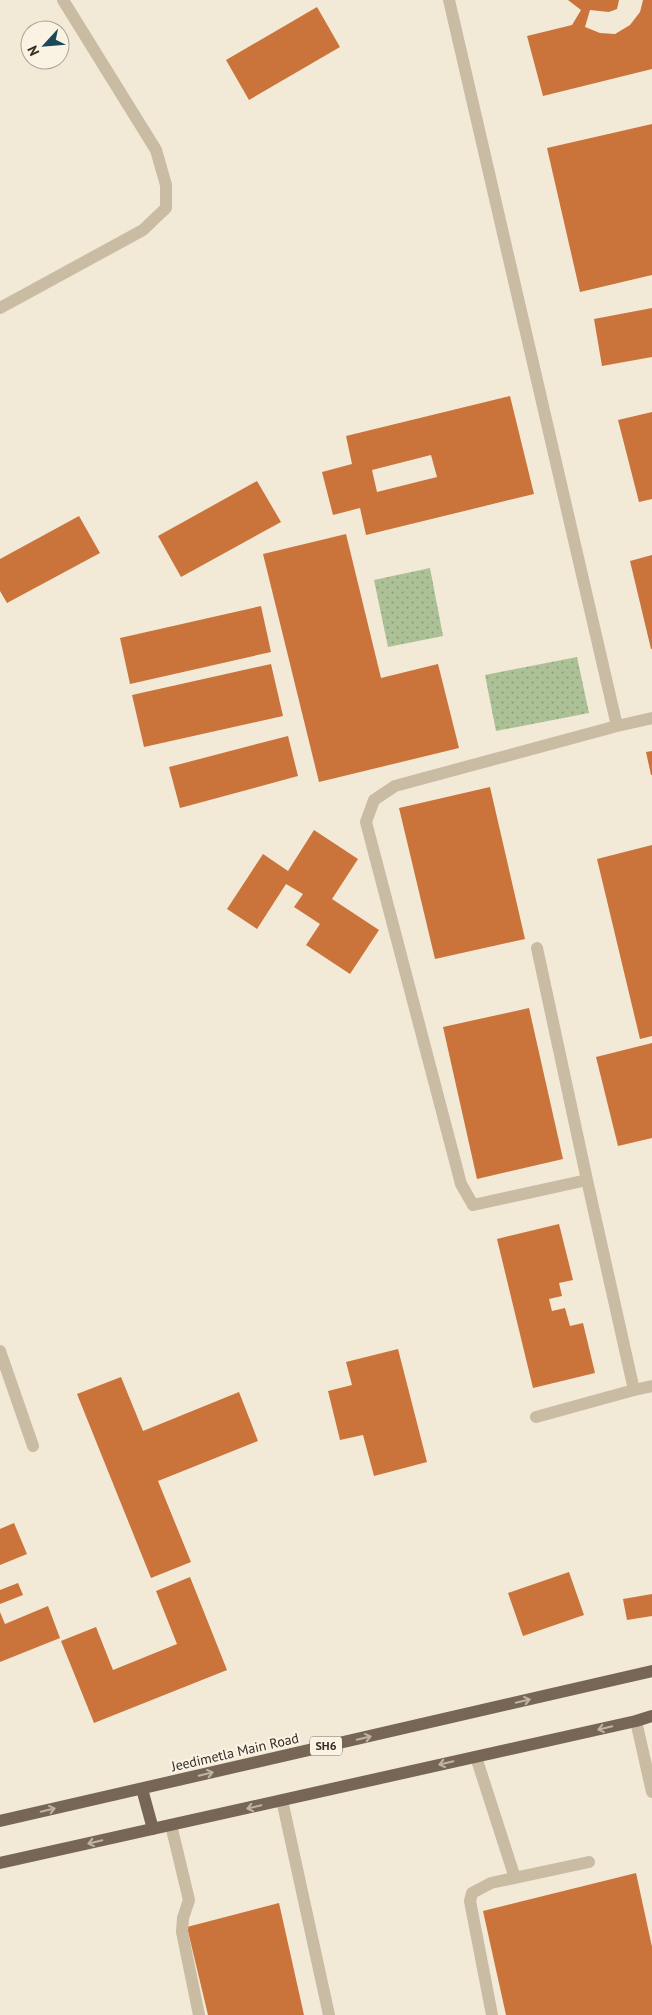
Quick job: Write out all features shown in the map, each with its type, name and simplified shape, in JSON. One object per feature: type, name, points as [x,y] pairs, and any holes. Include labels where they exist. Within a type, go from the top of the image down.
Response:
[{"type":"main road","name":"Jeedimetla Main Road","points":[[0,1821],[652,1672]]},
{"type":"main road","points":[[0,1863],[652,1716]]},
{"type":"main road","points":[[142,1789],[153,1829]]},
{"type":"lane","points":[[0,308],[143,230],[166,208],[166,186],[156,150],[63,0]]},
{"type":"lane","points":[[449,0],[617,726]]},
{"type":"lane","points":[[587,1180],[473,1204],[461,1184],[366,822],[374,800],[395,786],[652,718]]},
{"type":"lane","points":[[537,948],[634,1390]]},
{"type":"lane","points":[[0,1351],[33,1446]]},
{"type":"lane","points":[[536,1417],[652,1386]]},
{"type":"lane","points":[[636,1721],[652,1792]]},
{"type":"lane","points":[[476,1756],[515,1878]]},
{"type":"lane","points":[[282,1800],[329,2015]]},
{"type":"lane","points":[[171,1825],[190,1900],[183,1918],[182,1932],[199,2015]]},
{"type":"lane","points":[[492,2015],[470,1901],[472,1893],[481,1887],[589,1862]]},
{"type":"green space","points":[[430,568],[443,636],[388,647],[374,580]]},
{"type":"green space","points":[[577,657],[589,713],[496,731],[485,675]]},
{"type":"building","points":[[568,0],[619,0],[617,9],[609,12],[590,10],[585,27],[600,33],[615,34],[630,25],[640,12],[643,0],[652,0],[652,69],[543,96],[527,36],[572,25],[581,10]]},
{"type":"building","points":[[317,7],[340,47],[249,100],[226,60]]},
{"type":"building","points":[[652,124],[652,275],[580,292],[547,148]]},
{"type":"building","points":[[652,308],[652,357],[602,366],[594,319]]},
{"type":"building","points":[[510,396],[534,494],[366,535],[360,508],[333,515],[322,472],[352,464],[346,436]],"holes":[[[431,455],[437,477],[377,492],[372,470]]]},
{"type":"building","points":[[652,412],[652,499],[639,502],[618,420]]},
{"type":"building","points":[[257,481],[281,522],[181,577],[158,536]]},
{"type":"building","points":[[79,516],[100,553],[7,603],[0,591],[0,559]]},
{"type":"building","points":[[346,534],[381,678],[438,664],[459,748],[319,782],[263,554]]},
{"type":"building","points":[[652,555],[652,649],[651,649],[630,561]]},
{"type":"building","points":[[261,606],[271,652],[130,684],[120,638]]},
{"type":"building","points":[[271,664],[283,716],[144,747],[132,695]]},
{"type":"building","points":[[288,736],[298,776],[180,808],[169,767]]},
{"type":"building","points":[[652,751],[652,775],[651,775],[646,752]]},
{"type":"building","points":[[490,787],[525,939],[435,959],[399,808]]},
{"type":"building","points":[[314,830],[358,859],[332,899],[379,930],[350,974],[306,945],[320,924],[294,907],[303,894],[286,884],[257,929],[227,909],[263,854],[288,871]]},
{"type":"building","points":[[652,845],[652,1036],[640,1039],[597,859]]},
{"type":"building","points":[[529,1008],[563,1159],[477,1179],[443,1027]]},
{"type":"building","points":[[652,1043],[652,1138],[618,1146],[596,1057]]},
{"type":"building","points":[[559,1224],[573,1280],[559,1283],[562,1296],[549,1299],[552,1311],[565,1308],[570,1326],[583,1323],[595,1373],[533,1388],[497,1239]]},
{"type":"building","points":[[398,1349],[427,1462],[374,1476],[363,1435],[340,1440],[328,1391],[352,1385],[346,1362]]},
{"type":"building","points":[[121,1377],[143,1431],[239,1392],[258,1441],[158,1481],[191,1562],[151,1578],[77,1394]]},
{"type":"building","points":[[14,1523],[27,1554],[0,1565],[0,1529]]},
{"type":"building","points":[[569,1572],[584,1615],[523,1636],[508,1593]]},
{"type":"building","points":[[190,1577],[227,1670],[94,1723],[61,1641],[96,1627],[113,1670],[177,1644],[156,1591]]},
{"type":"building","points":[[18,1583],[23,1595],[0,1604],[0,1590]]},
{"type":"building","points":[[652,1594],[652,1616],[627,1620],[623,1599]]},
{"type":"building","points":[[48,1606],[60,1638],[0,1662],[0,1612],[5,1624]]},
{"type":"building","points":[[636,1873],[652,1947],[652,2015],[506,2015],[483,1911]]},
{"type":"building","points":[[279,1903],[304,2015],[208,2015],[187,1927]]}]
